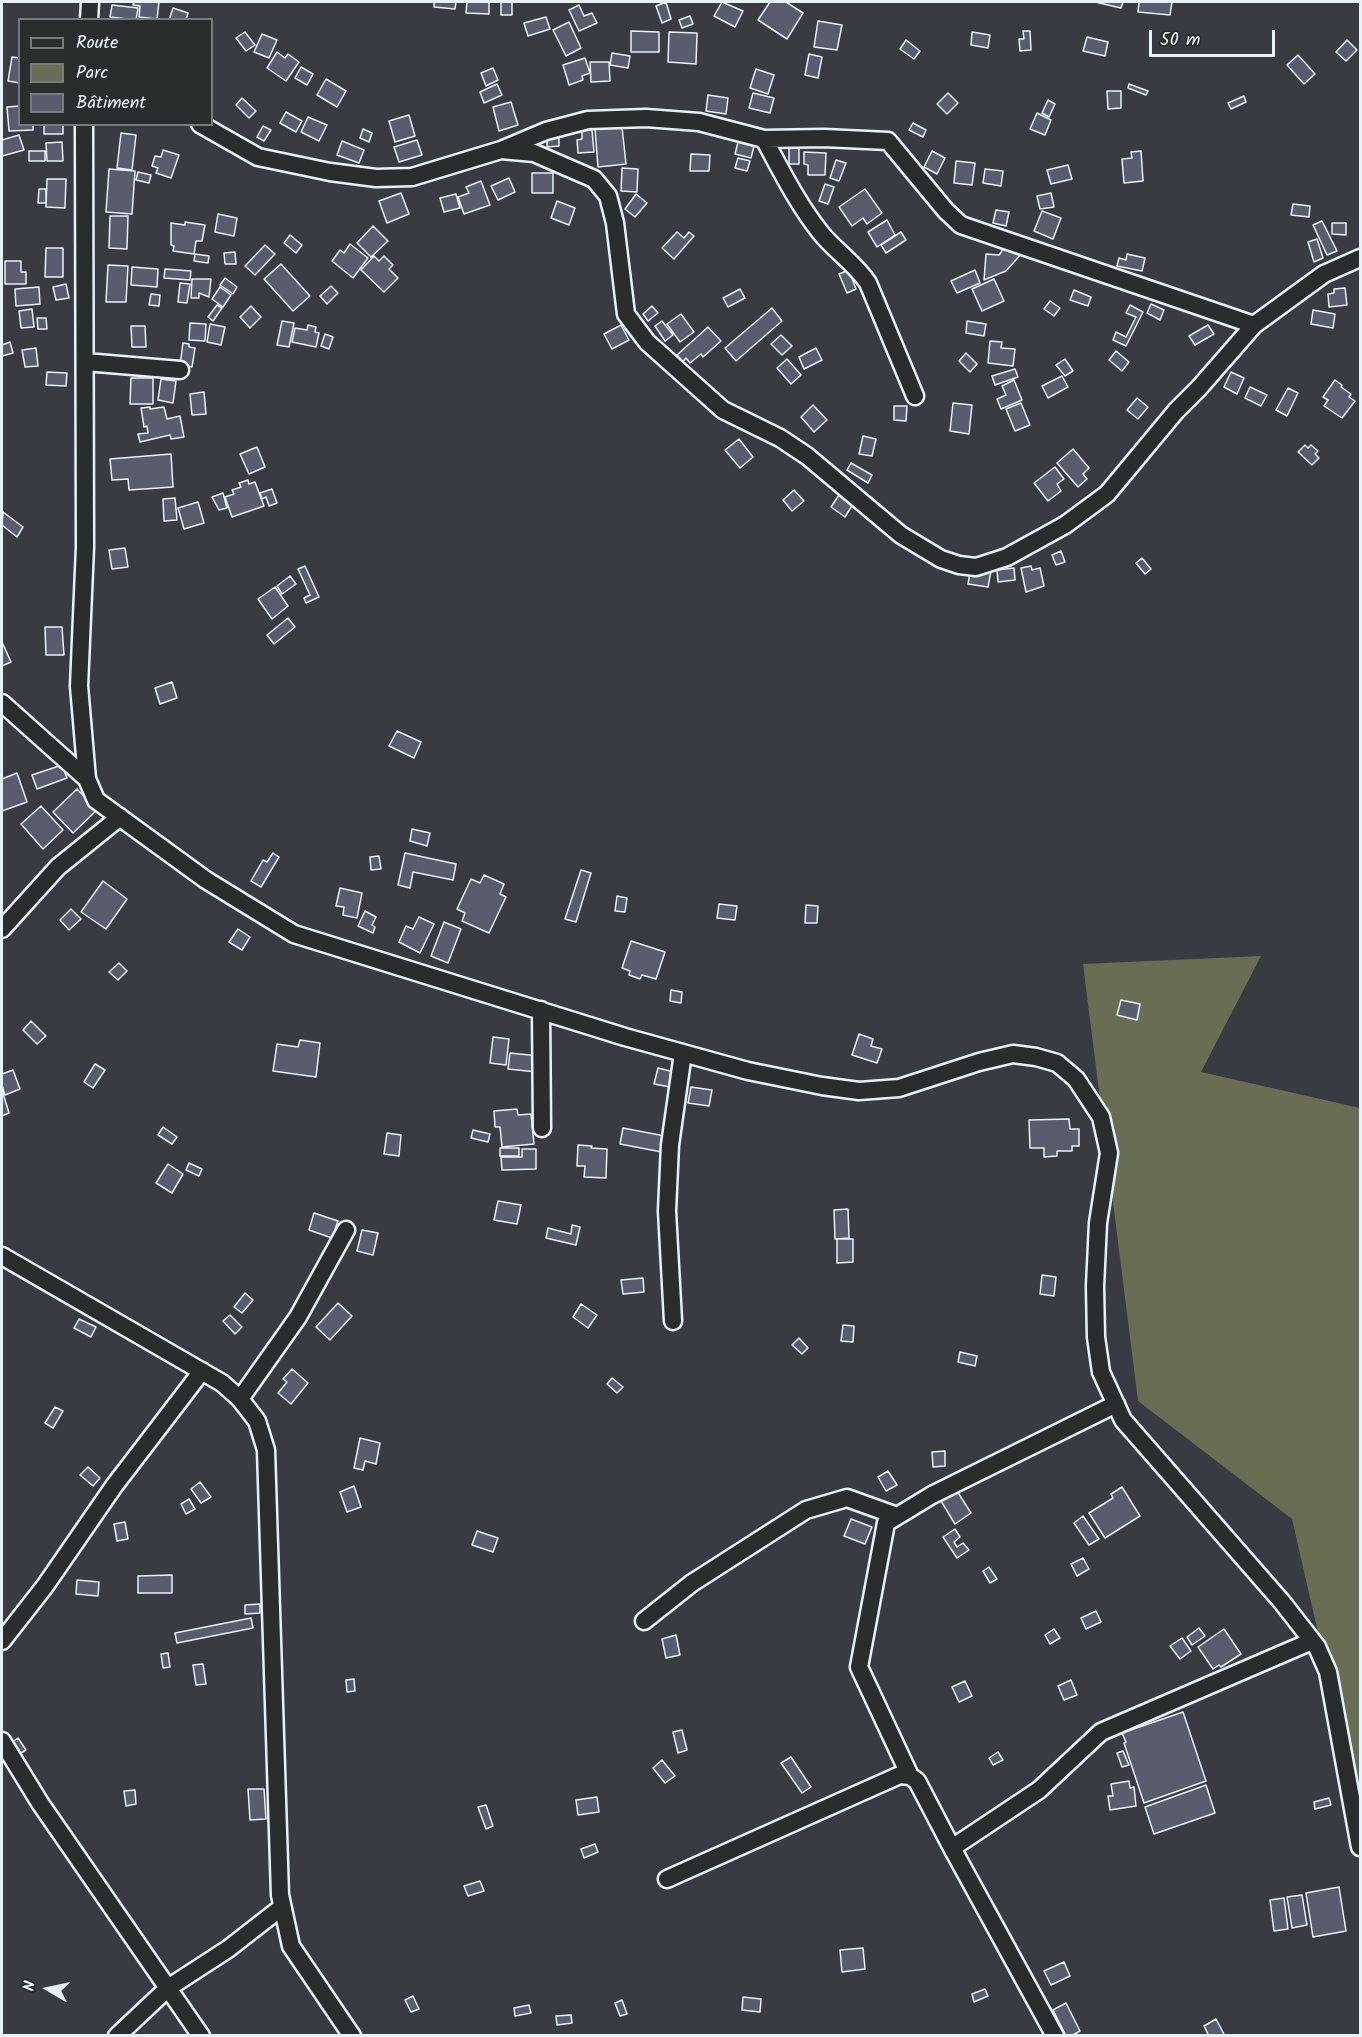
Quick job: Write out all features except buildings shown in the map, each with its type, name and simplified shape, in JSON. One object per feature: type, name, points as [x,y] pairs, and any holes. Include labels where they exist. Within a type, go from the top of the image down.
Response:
[{"type":"street","points":[[89,18],[90,2]]},
{"type":"street","points":[[204,126],[258,157],[330,172],[376,178],[412,177],[588,120],[646,118],[699,122],[764,139],[824,138],[888,141],[946,211],[961,225],[1254,325]]},
{"type":"street","points":[[84,126],[85,547],[79,686],[87,779],[96,800],[206,880],[294,934],[625,1037],[748,1071],[859,1091],[898,1088],[979,1062],[1013,1054],[1057,1063],[1076,1078],[1101,1118],[1109,1152],[1098,1223],[1095,1286],[1095,1326],[1101,1372],[1123,1420],[1282,1602],[1312,1641],[1328,1672],[1360,1847]]},
{"type":"street","points":[[764,139],[796,197],[819,230],[858,268],[868,283],[915,396]]},
{"type":"street","points":[[501,150],[534,153],[594,179],[608,196],[615,223],[626,314],[647,342],[723,410],[780,438],[807,456],[901,535],[941,559],[959,565],[976,567],[1006,557],[1065,525],[1107,494],[1176,411],[1254,325],[1324,274],[1360,258]]},
{"type":"street","points":[[85,363],[180,370]]},
{"type":"street","points":[[2,703],[87,779]]},
{"type":"street","points":[[2,929],[58,867],[120,817]]},
{"type":"street","points":[[541,1010],[542,1128]]},
{"type":"street","points":[[673,1321],[667,1211],[670,1145],[683,1053]]},
{"type":"street","points":[[240,1399],[298,1317],[346,1230]]},
{"type":"street","points":[[2,1256],[222,1383],[240,1399],[257,1421],[266,1450],[280,1895],[291,1946],[352,2036]]},
{"type":"street","points":[[2,1641],[45,1586],[114,1486],[202,1371]]},
{"type":"street","points":[[1056,2036],[917,1781],[910,1776],[859,1667],[886,1523],[932,1495],[1116,1404]]},
{"type":"street","points":[[644,1621],[692,1584],[806,1510],[847,1498],[897,1516]]},
{"type":"street","points":[[952,1848],[1039,1790],[1101,1732],[1312,1641]]},
{"type":"street","points":[[2,1741],[40,1803],[201,2036]]},
{"type":"street","points":[[667,1880],[900,1775],[910,1776]]},
{"type":"street","points":[[117,2036],[168,1988],[228,1949],[282,1907]]},
{"type":"green space","points":[[1261,956],[1201,1072],[1360,1108],[1360,1816],[1292,1519],[1138,1401],[1083,964]]}]
